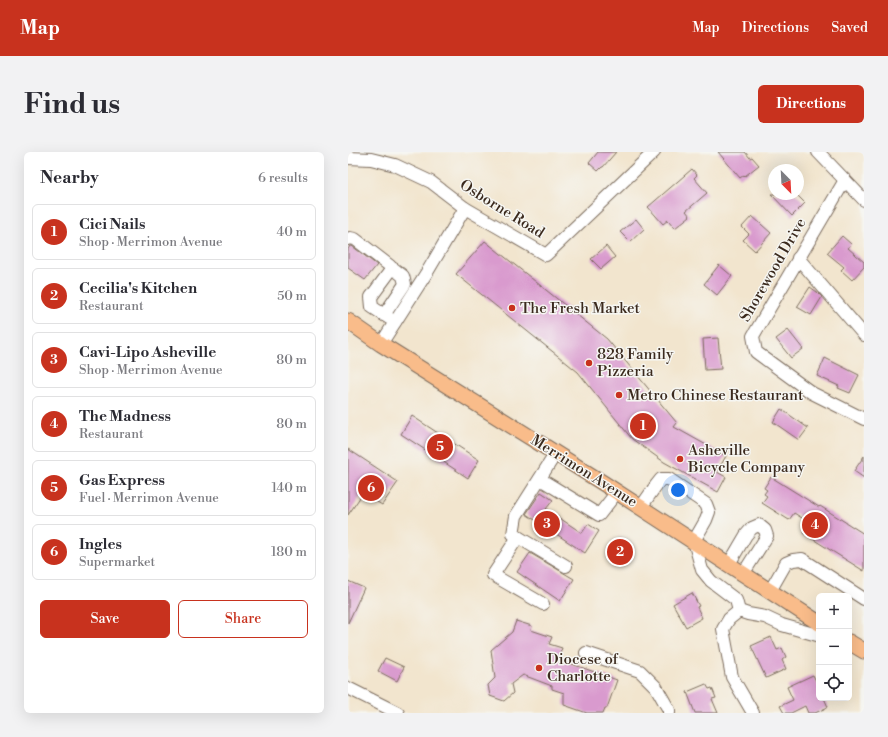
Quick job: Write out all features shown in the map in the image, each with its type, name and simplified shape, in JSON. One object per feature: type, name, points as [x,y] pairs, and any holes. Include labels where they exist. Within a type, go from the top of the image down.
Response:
[{"type":"main road","name":"Merrimon Avenue","points":[[348,321],[381,344],[641,507],[816,621]]},
{"type":"main road","points":[[852,644],[864,651]]},
{"type":"street","name":"Osborne Road","points":[[348,158],[371,159],[395,165],[431,182],[465,208],[546,255],[654,152]]},
{"type":"street","points":[[818,152],[864,200]]},
{"type":"street","name":"Shorewood Drive","points":[[845,180],[753,336],[756,352],[812,393],[864,419]]},
{"type":"street","points":[[381,344],[429,269],[465,208]]},
{"type":"street","points":[[348,239],[355,239],[390,266],[391,270]]},
{"type":"street","points":[[798,258],[864,335]]},
{"type":"street","points":[[384,315],[405,284],[403,276],[394,269],[391,270]]},
{"type":"street","points":[[391,270],[371,297],[372,307],[395,322]]},
{"type":"street","points":[[556,453],[516,516],[513,534],[566,566]]},
{"type":"street","points":[[540,479],[599,515],[617,492]]},
{"type":"street","points":[[641,507],[661,479],[669,479],[706,504],[709,512],[694,542],[702,570],[711,581],[736,600],[739,611]]},
{"type":"street","points":[[729,564],[746,535],[752,528],[758,525],[765,530],[768,536],[743,574]]},
{"type":"street","points":[[518,537],[493,575],[542,604]]},
{"type":"street","points":[[770,591],[786,563],[793,560],[802,559],[864,599]]},
{"type":"street","points":[[739,611],[765,617],[782,625],[816,635]]},
{"type":"street","points":[[739,611],[729,619],[723,629],[732,677],[753,713]]},
{"type":"street","points":[[586,653],[640,671],[656,687],[669,710],[669,713]]},
{"type":"street","points":[[348,688],[398,713]]},
{"type":"building","points":[[598,152],[616,152],[598,171],[589,163]]},
{"type":"building","points":[[718,152],[745,152],[759,165],[740,178]]},
{"type":"building","points":[[692,169],[697,175],[694,178],[707,193],[686,211],[690,216],[675,228],[668,220],[663,224],[648,207]]},
{"type":"building","points":[[777,200],[802,200],[805,203],[792,216]]},
{"type":"building","points":[[752,216],[771,233],[755,251],[743,240],[749,234],[742,227]]},
{"type":"building","points":[[636,219],[644,229],[630,242],[620,232]]},
{"type":"building","points":[[842,236],[851,244],[848,248],[864,262],[864,267],[852,280],[841,270],[844,267],[827,253]]},
{"type":"building","points":[[485,241],[607,339],[677,423],[674,427],[726,456],[717,472],[726,477],[718,492],[664,462],[632,439],[578,372],[456,274]]},
{"type":"building","points":[[350,246],[377,265],[365,280],[348,268],[348,249]]},
{"type":"building","points":[[606,246],[615,257],[601,269],[591,259]]},
{"type":"building","points":[[719,265],[732,276],[717,295],[704,284]]},
{"type":"building","points":[[810,287],[822,297],[811,315],[797,307]]},
{"type":"building","points":[[788,330],[803,349],[791,358],[776,339]]},
{"type":"building","points":[[718,338],[721,369],[705,370],[703,339]]},
{"type":"building","points":[[825,358],[859,375],[850,393],[817,376]]},
{"type":"building","points":[[781,409],[808,428],[799,440],[773,422]]},
{"type":"building","points":[[412,416],[479,460],[468,478],[401,434]]},
{"type":"building","points":[[348,449],[398,482],[382,505],[363,493],[348,515]]},
{"type":"building","points":[[864,456],[864,478],[854,471]]},
{"type":"building","points":[[771,477],[864,534],[864,571],[803,533],[810,523],[794,513],[789,520],[762,503],[767,496],[764,494],[767,490],[764,488]]},
{"type":"building","points":[[541,492],[553,500],[546,509],[582,533],[588,524],[599,531],[585,553],[526,514]]},
{"type":"building","points":[[620,538],[633,547],[620,566],[607,557]]},
{"type":"building","points":[[530,553],[574,579],[560,601],[517,572]]},
{"type":"building","points":[[348,581],[364,588],[348,623]]},
{"type":"building","points":[[692,593],[699,606],[697,607],[702,618],[686,627],[673,604]]},
{"type":"building","name":"Diocese of Charlotte","points":[[516,621],[532,626],[531,630],[552,637],[549,644],[562,648],[558,659],[617,680],[607,708],[605,708],[603,713],[587,713],[564,705],[564,693],[552,689],[552,686],[523,675],[511,684],[513,693],[504,701],[490,696],[488,685],[495,678],[491,650],[512,632]]},
{"type":"building","points":[[771,637],[777,650],[782,648],[786,657],[782,660],[786,669],[766,678],[751,646]]},
{"type":"building","points":[[385,658],[404,667],[397,681],[378,671]]},
{"type":"building","points":[[813,675],[816,681],[816,701],[825,701],[828,707],[815,713],[808,713],[805,706],[791,713],[784,713],[780,706],[793,700],[787,687]]},
{"type":"building","points":[[706,684],[709,689],[712,688],[716,698],[712,699],[718,713],[695,713],[687,692]]},
{"type":"place","name":"The Fresh Market","points":[[512,308]]},
{"type":"place","name":"828 Family Pizzeria","points":[[589,363]]},
{"type":"place","name":"Metro Chinese Restaurant","points":[[619,395]]},
{"type":"place","name":"Cici Nails","points":[[643,426]]},
{"type":"place","name":"Gas Express","points":[[440,447]]},
{"type":"place","name":"Asheville Bicycle Company","points":[[680,459]]},
{"type":"place","name":"Ingles","points":[[371,488]]},
{"type":"place","name":"Cavi-Lipo Asheville","points":[[547,524]]},
{"type":"place","name":"The Madness","points":[[815,525]]},
{"type":"place","name":"Cecilia's Kitchen","points":[[620,552]]},
{"type":"place","name":"Diocese of Charlotte","points":[[539,668]]}]
